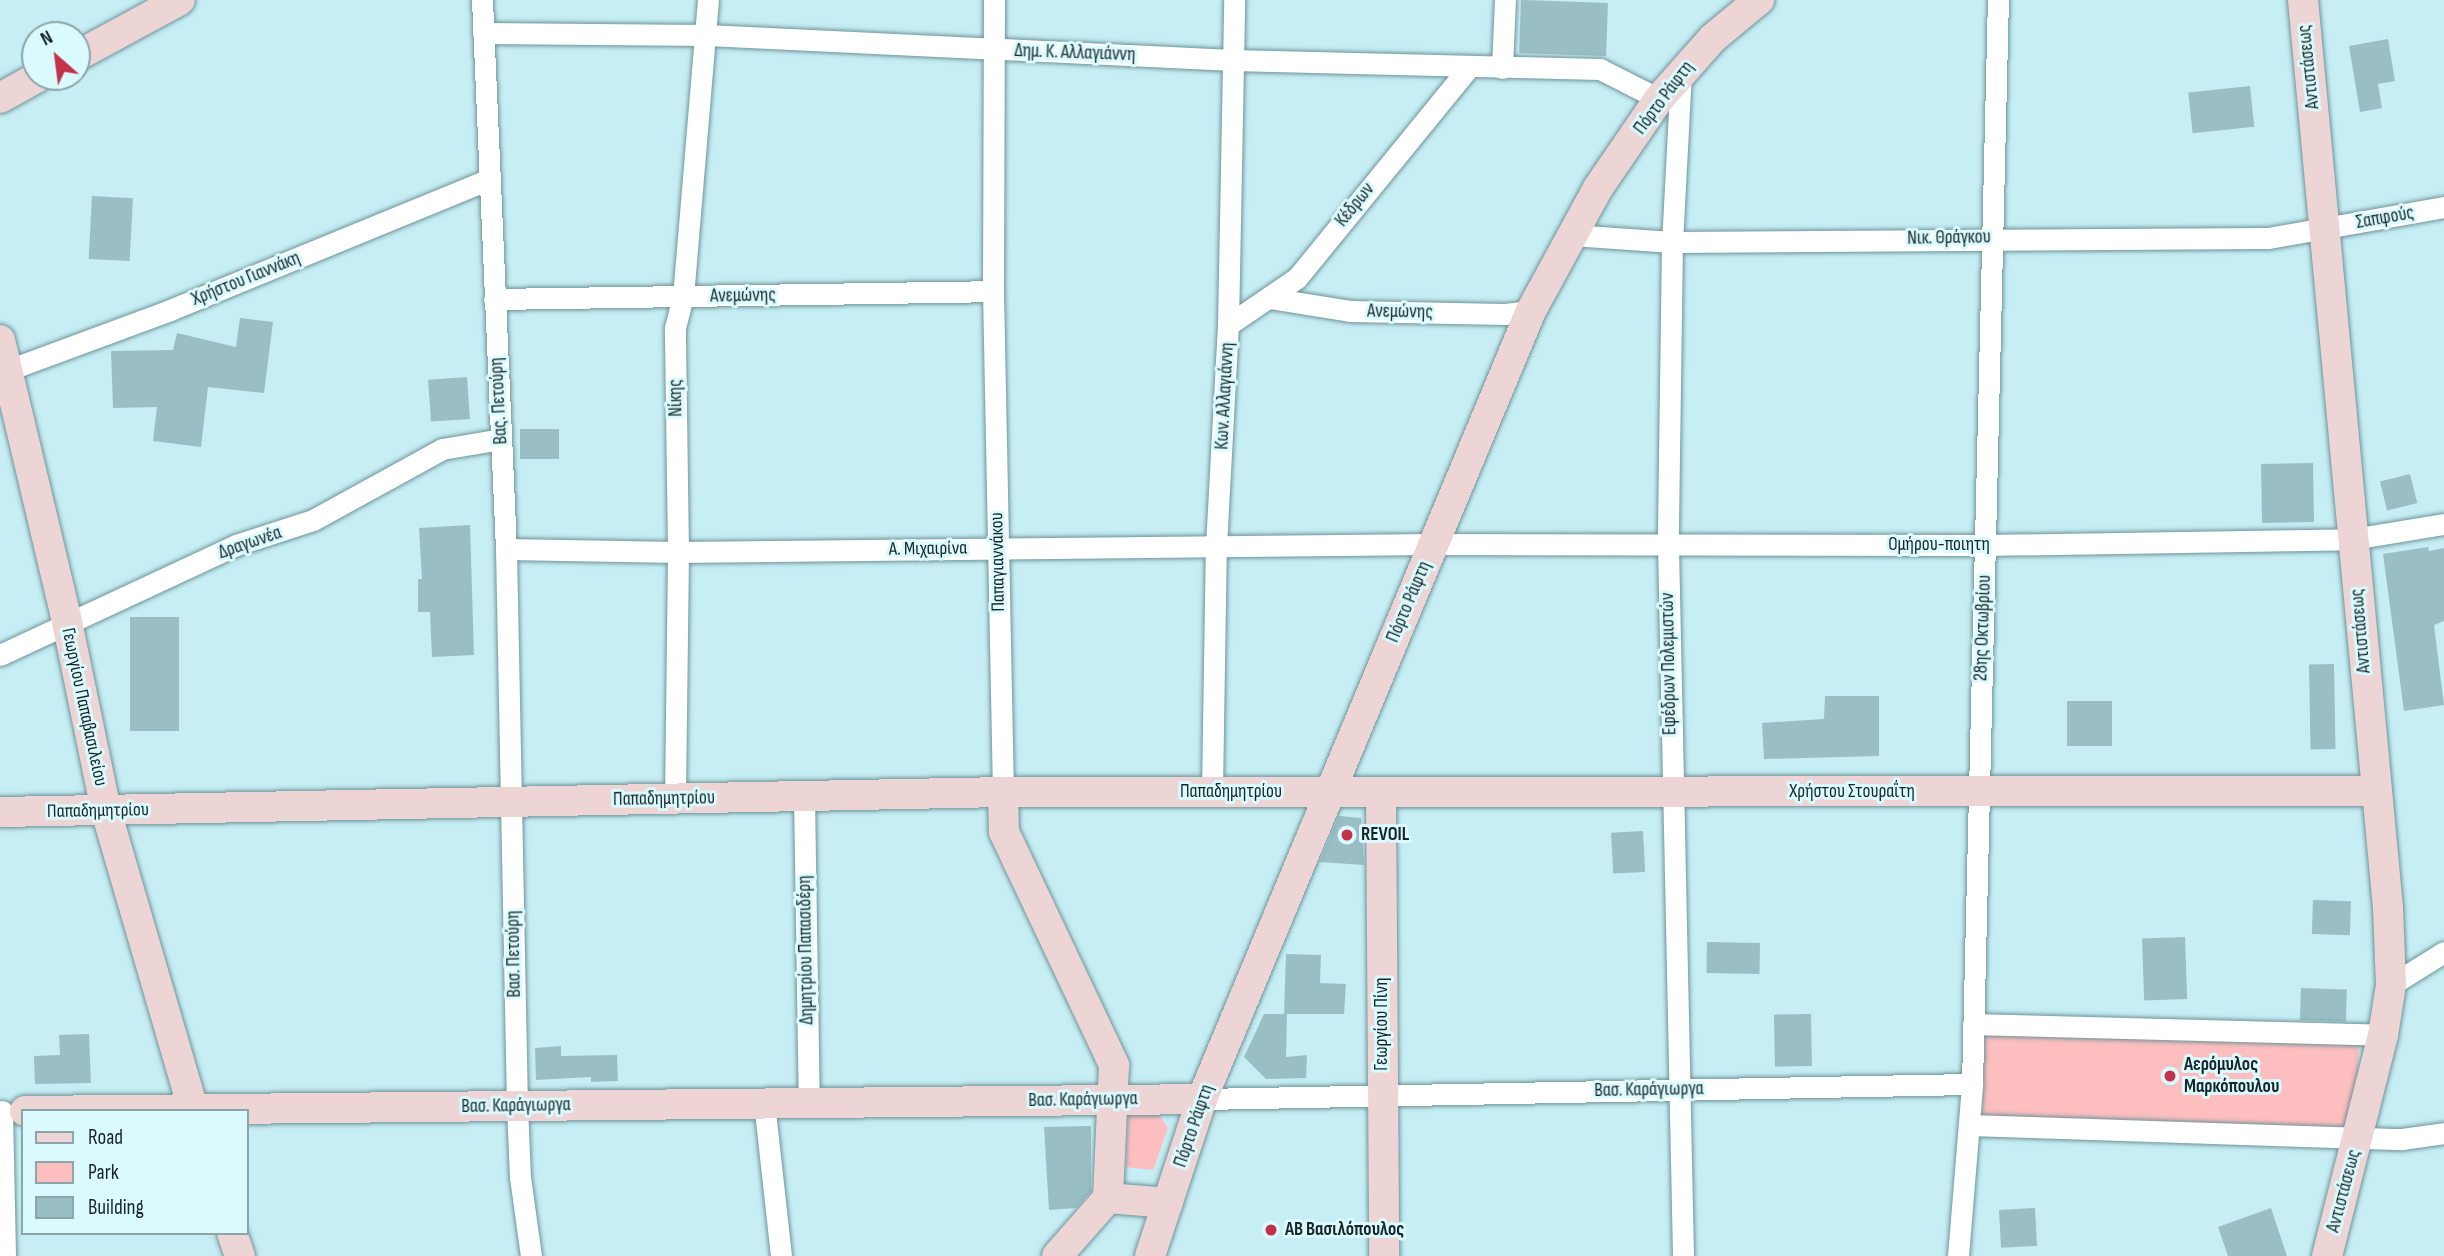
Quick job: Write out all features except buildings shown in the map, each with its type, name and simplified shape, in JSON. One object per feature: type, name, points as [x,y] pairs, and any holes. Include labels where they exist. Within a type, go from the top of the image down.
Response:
[{"type":"street","points":[[91,48],[180,0]]},
{"type":"street","name":"Βας. Πετούρη","points":[[482,0],[506,549],[510,803]]},
{"type":"street","name":"Νίκης","points":[[675,799],[678,552],[675,328],[683,297],[708,0]]},
{"type":"street","name":"Παπαγιαννάκου","points":[[994,0],[993,291],[1004,832],[1114,1065],[1115,1100],[1108,1198]]},
{"type":"street","name":"Κων. Αλλαγιάννη","points":[[1212,792],[1216,546],[1228,325],[1234,0]]},
{"type":"street","points":[[1502,68],[1505,0]]},
{"type":"street","name":"Πόρτο Ράφτη","points":[[1150,1256],[1202,1099],[1531,311],[1598,188],[1659,99],[1713,38],[1759,0]]},
{"type":"street","name":"28ης Οκτωβρίου","points":[[1958,1256],[1972,1084],[1998,0]]},
{"type":"street","name":"Αντιστάσεως","points":[[2303,0],[2388,908],[2391,985],[2383,1035],[2327,1256]]},
{"type":"street","name":"Δημ. Κ. Αλλαγιάννη","points":[[484,33],[707,35],[1233,60],[1468,68],[1600,69],[1659,99]]},
{"type":"street","name":"Κέδρων","points":[[1228,325],[1297,278],[1468,68]]},
{"type":"street","name":"Εφέδρων Πολεμιστών","points":[[1681,71],[1672,242],[1668,545],[1671,792],[1681,1090],[1683,1256]]},
{"type":"street","points":[[0,98],[21,86]]},
{"type":"street","name":"Χρήστου Γιαννάκη","points":[[4,372],[170,310],[489,179]]},
{"type":"street","name":"Σαπφούς","points":[[2325,228],[2444,208]]},
{"type":"street","name":"Νικ. Θράγκου","points":[[1572,235],[1672,242],[1993,237],[2269,237],[2325,228]]},
{"type":"street","name":"Ανεμώνης","points":[[494,299],[993,291]]},
{"type":"street","name":"Ανεμώνης","points":[[1269,298],[1350,311],[1505,314],[1531,311]]},
{"type":"street","name":"Γεωργίου Παπαβασιλείου","points":[[0,340],[4,372],[67,622],[106,811],[193,1109]]},
{"type":"street","name":"Δραγωνέα","points":[[0,655],[236,545],[313,520],[442,449],[501,439]]},
{"type":"street","name":"Ομήρου-ποιητη","points":[[1433,544],[1985,545],[2353,539],[2444,524]]},
{"type":"street","name":"Α. Μιχαιρίνα","points":[[506,549],[678,552],[1433,544]]},
{"type":"street","name":"Χρήστου Στουραΐτη","points":[[1329,793],[2375,791]]},
{"type":"street","name":"Παπαδημητρίου","points":[[0,812],[1003,792],[1329,793]]},
{"type":"street","name":"Γεωργίου Πίνη","points":[[1381,793],[1384,1256]]},
{"type":"street","name":"Δημητρίου Παπασιδέρη","points":[[804,796],[809,1103]]},
{"type":"street","name":"Βασ. Πετούρη","points":[[510,803],[520,1177],[531,1256]]},
{"type":"street","points":[[2391,985],[2444,952]]},
{"type":"street","points":[[1973,1024],[2383,1035]]},
{"type":"street","name":"Βασ. Καράγιωργα","points":[[248,1109],[1202,1099],[1972,1084]]},
{"type":"street","points":[[764,1102],[781,1256]]},
{"type":"street","points":[[5,1256],[12,1111]]},
{"type":"street","points":[[1970,1125],[2402,1139],[2444,1133]]},
{"type":"street","points":[[1057,1256],[1108,1198],[1168,1203]]},
{"type":"street","points":[[233,1235],[240,1256]]},
{"type":"green space","points":[[1985,1031],[2359,1044],[2356,1131],[1982,1118]]},
{"type":"green space","points":[[1128,1110],[1156,1110],[1168,1128],[1153,1170],[1126,1167]]},
{"type":"place","name":"REVOIL","points":[[1347,835]]},
{"type":"place","name":"Αερόμυλος Μαρκόπουλου","points":[[2170,1076]]},
{"type":"place","name":"ΑΒ Βασιλόπουλος","points":[[1271,1230]]}]
